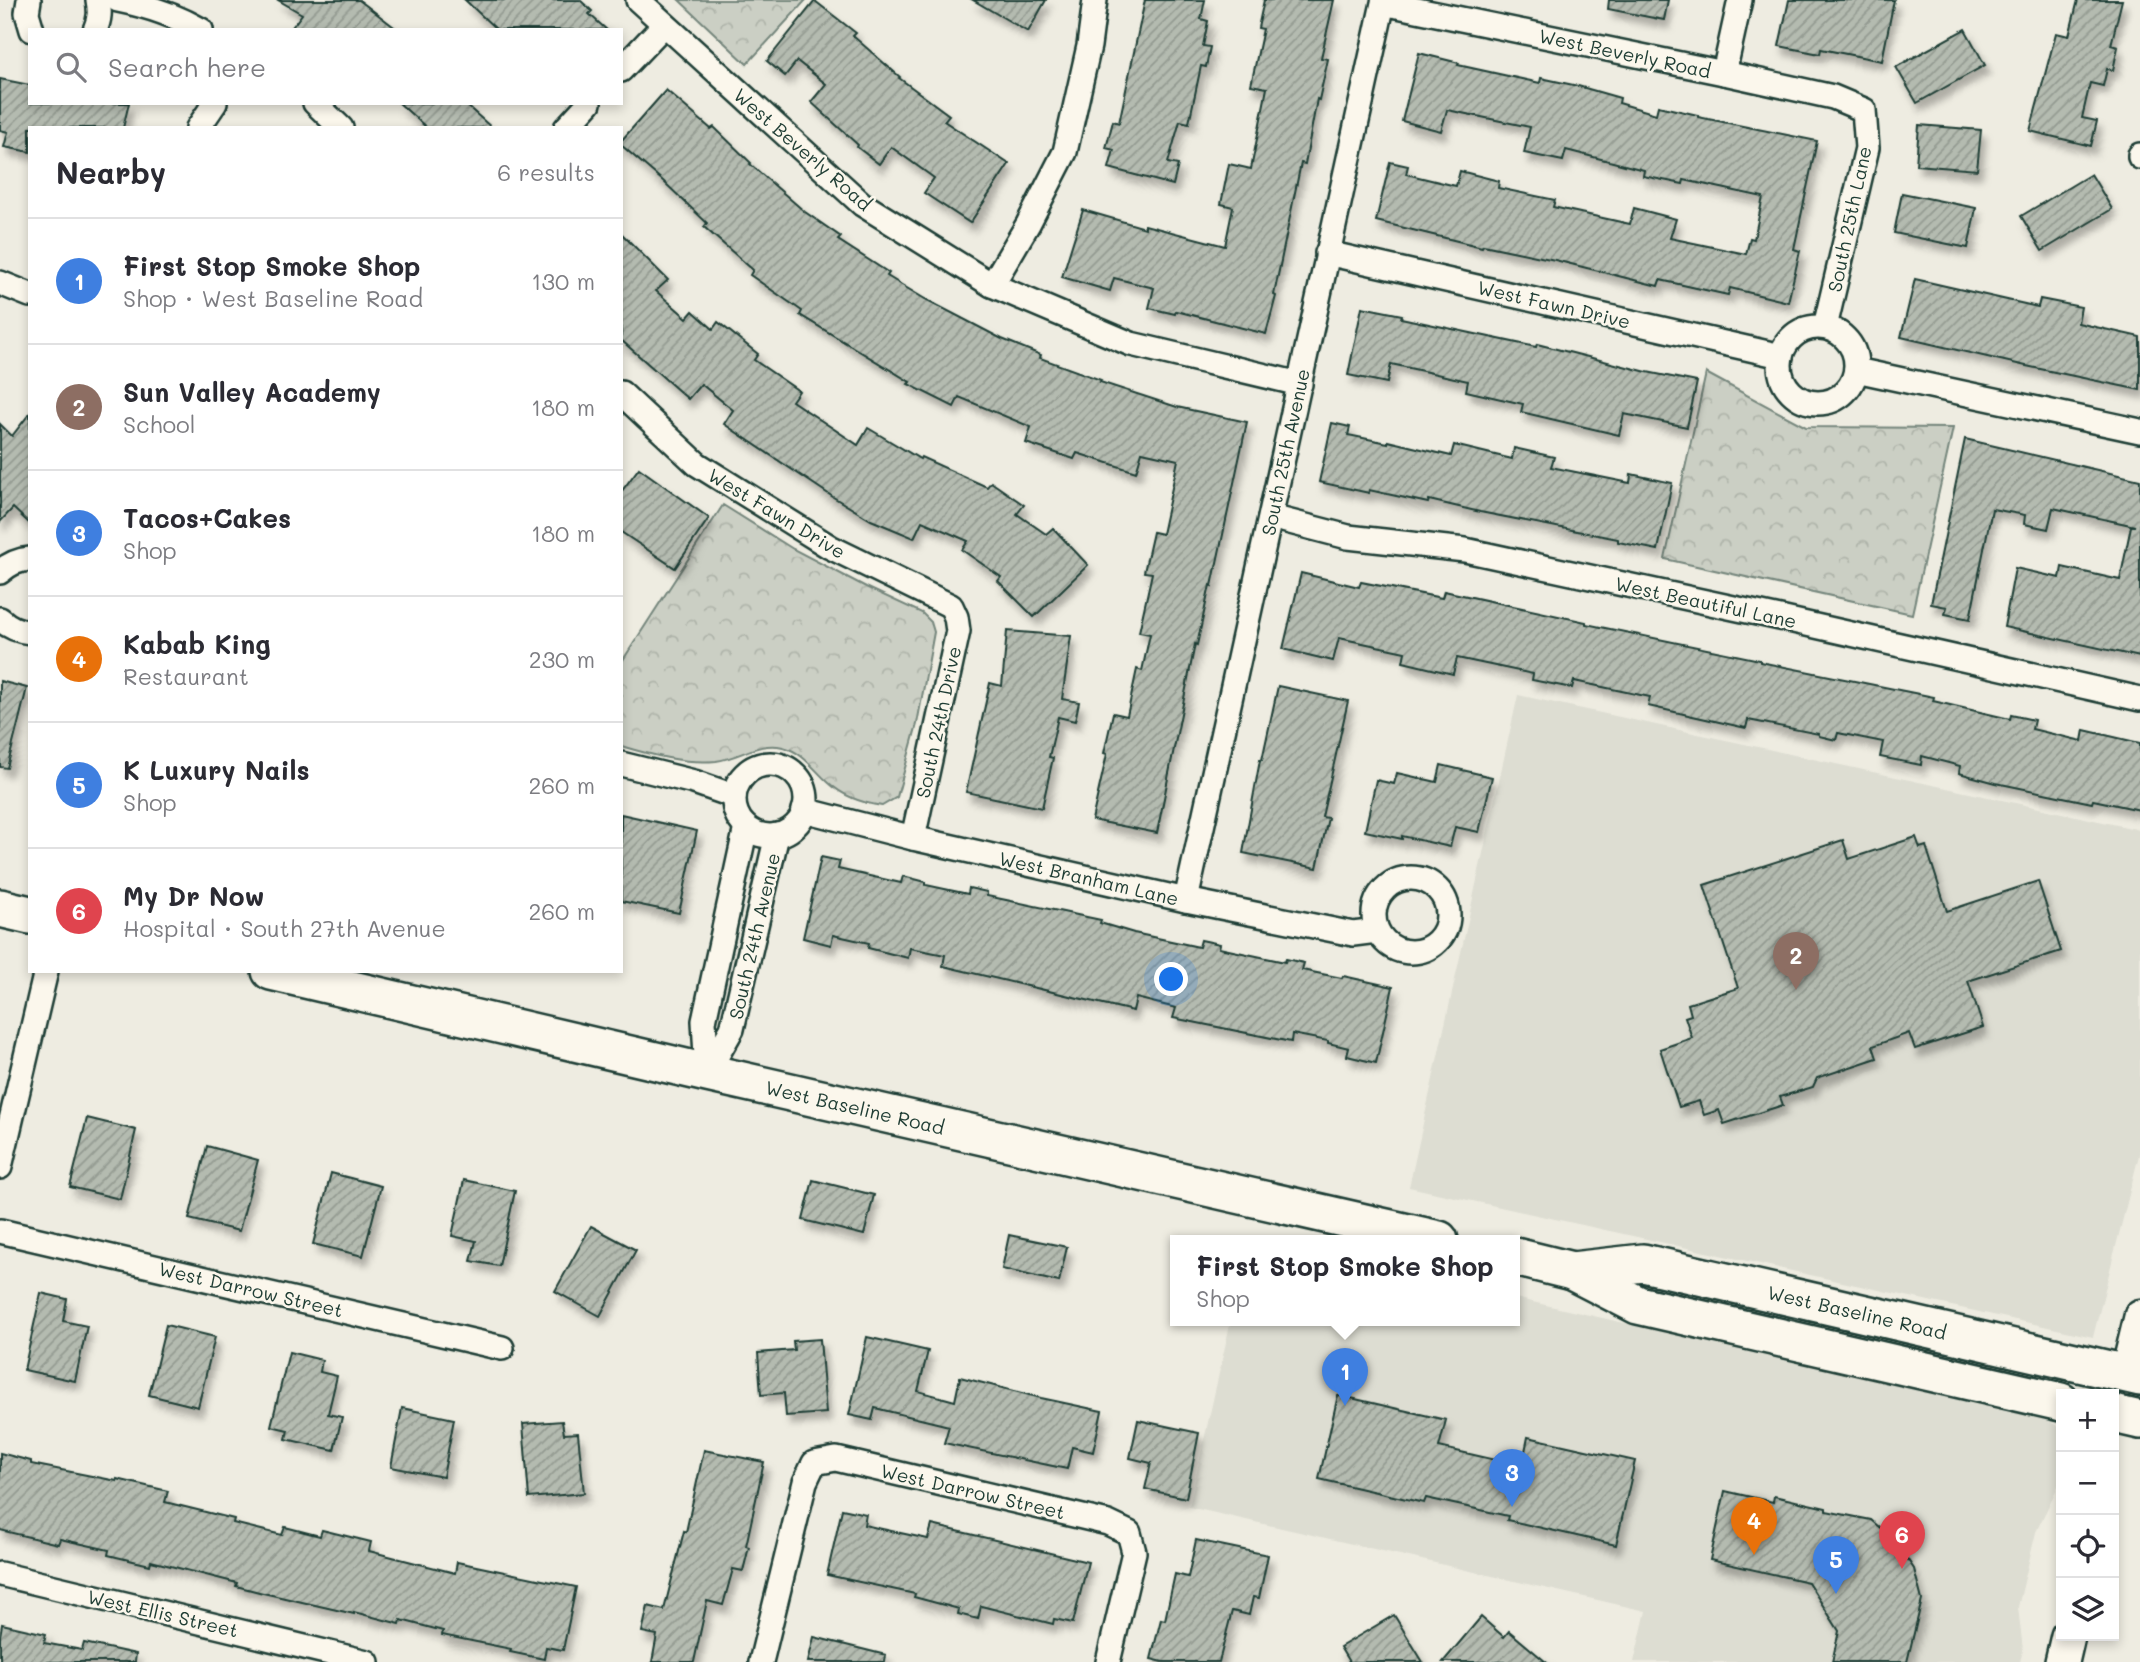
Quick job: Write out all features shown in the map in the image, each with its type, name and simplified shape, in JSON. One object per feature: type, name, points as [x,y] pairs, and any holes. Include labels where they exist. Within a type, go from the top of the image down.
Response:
[{"type":"main road","points":[[0,908],[28,915]]},
{"type":"main road","name":"West Baseline Road","points":[[280,973],[1417,1235]]},
{"type":"main road","name":"West Baseline Road","points":[[1520,1258],[1572,1271],[1638,1306],[2056,1401]]},
{"type":"main road","name":"West Baseline Road","points":[[1572,1271],[1643,1263],[2133,1375]]},
{"type":"main road","points":[[2121,1419],[2133,1375]]},
{"type":"main road","points":[[2062,1662],[2067,1641]]},
{"type":"street","points":[[29,0],[27,13],[31,28]]},
{"type":"street","points":[[96,28],[100,10],[98,0]]},
{"type":"street","points":[[118,0],[148,6],[197,28]]},
{"type":"street","name":"West Beverly Road","points":[[638,0],[862,204],[992,285],[1131,344],[1300,384]]},
{"type":"street","points":[[992,285],[1028,224],[1065,152],[1095,0]]},
{"type":"street","points":[[1724,73],[1740,0]]},
{"type":"street","name":"West Beverly Road","points":[[1383,4],[1833,97],[1864,110]]},
{"type":"street","name":"South 25th Avenue","points":[[1186,900],[1383,4]]},
{"type":"street","points":[[623,68],[664,25]]},
{"type":"street","points":[[199,126],[214,105]]},
{"type":"street","points":[[318,105],[339,126]]},
{"type":"street","points":[[568,126],[587,105]]},
{"type":"street","name":"South 25th Lane","points":[[1825,327],[1867,148],[1864,110]]},
{"type":"street","name":"West Fawn Drive","points":[[1327,253],[1781,356]]},
{"type":"street","points":[[0,283],[28,294]]},
{"type":"street","points":[[1825,327],[1843,336],[1849,343],[1857,360],[1857,370],[1854,381],[1839,398],[1828,403],[1805,402],[1795,397],[1787,388],[1779,367],[1781,356],[1785,345],[1802,330],[1825,327]]},
{"type":"street","points":[[1857,370],[2140,431]]},
{"type":"street","name":"West Fawn Drive","points":[[623,395],[697,464],[830,547],[951,606]]},
{"type":"street","name":"West Beautiful Lane","points":[[1271,517],[1348,537],[1465,550],[2140,699]]},
{"type":"street","points":[[0,572],[18,560],[28,559]]},
{"type":"street","name":"South 24th Drive","points":[[913,838],[958,631],[951,606]]},
{"type":"street","points":[[0,619],[8,626],[28,632]]},
{"type":"street","points":[[623,764],[694,782],[734,796]]},
{"type":"street","points":[[765,764],[789,769],[798,777],[804,788],[804,810],[794,827],[777,835],[761,835],[746,827],[739,818],[734,796],[737,785],[744,775],[765,764]]},
{"type":"street","name":"West Branham Lane","points":[[804,810],[913,838],[1186,900],[1353,934],[1377,931]]},
{"type":"street","name":"South 24th Avenue","points":[[707,1073],[704,1021],[746,827]]},
{"type":"street","name":"South 24th Avenue","points":[[707,1073],[732,1029],[777,835]]},
{"type":"street","points":[[0,1167],[46,973]]},
{"type":"street","name":"West Darrow Street","points":[[0,1231],[502,1348]]},
{"type":"street","points":[[2133,1375],[2140,1315]]},
{"type":"street","name":"West Darrow Street","points":[[761,1662],[805,1482],[814,1463],[836,1459],[1108,1523],[1129,1533],[1134,1552],[1108,1662]]},
{"type":"street","name":"West Ellis Street","points":[[0,1574],[367,1662]]},
{"type":"shaded area","points":[[1518,695],[2140,830],[2140,1151],[2093,1337],[1409,1187]]},
{"type":"shaded area","points":[[1520,1299],[2047,1420],[2056,1425],[2056,1490],[2036,1532],[2018,1607],[2023,1650],[2020,1662],[1634,1662],[1646,1611],[1189,1507],[1230,1326],[1520,1326]]},
{"type":"green space","points":[[679,0],[806,0],[747,64]]},
{"type":"green space","points":[[1706,373],[1806,427],[1953,428],[1912,614],[1665,559]]},
{"type":"green space","points":[[723,505],[793,549],[922,613],[931,622],[934,632],[917,724],[897,797],[882,806],[847,796],[802,757],[783,747],[765,746],[725,759],[704,762],[668,758],[623,747],[623,660]]},
{"type":"building","points":[[278,0],[359,0],[395,28],[292,28],[302,14]]},
{"type":"building","points":[[465,0],[580,0],[592,11],[589,14],[605,28],[495,28]]},
{"type":"building","points":[[973,0],[1046,0],[1028,32]]},
{"type":"building","points":[[1145,0],[1205,0],[1201,19],[1208,21],[1203,46],[1210,47],[1206,67],[1201,66],[1189,123],[1180,121],[1168,163],[1178,165],[1173,185],[1109,168],[1114,150],[1106,148],[1113,121],[1119,123]]},
{"type":"building","points":[[1264,0],[1334,0],[1321,58],[1328,59],[1319,100],[1317,99],[1305,164],[1301,163],[1274,295],[1276,296],[1266,334],[1176,311],[1175,314],[1149,308],[1154,288],[1114,278],[1110,291],[1062,277],[1083,210],[1145,228],[1145,225],[1225,246],[1233,207],[1221,204],[1229,164],[1251,169],[1267,88],[1251,85],[1263,29],[1258,28]]},
{"type":"building","points":[[1609,0],[1668,0],[1664,20],[1608,9]]},
{"type":"building","points":[[1789,0],[1894,0],[1882,61],[1821,49],[1820,54],[1779,46]]},
{"type":"building","points":[[2078,0],[2122,0],[2111,45],[2118,47],[2113,70],[2107,69],[2103,86],[2090,83],[2082,118],[2097,121],[2091,146],[2030,131],[2056,33],[2069,36]]},
{"type":"building","points":[[815,1],[856,33],[853,36],[899,78],[949,115],[944,121],[1009,164],[970,223],[924,193],[934,178],[891,147],[879,164],[857,147],[858,145],[811,102],[826,84],[797,61],[785,76],[767,61]]},
{"type":"building","points":[[1965,29],[1985,65],[1917,103],[1896,67]]},
{"type":"building","points":[[1419,53],[1459,63],[1458,65],[1540,83],[1541,78],[1578,86],[1620,98],[1619,103],[1656,114],[1658,106],[1698,117],[1817,141],[1794,249],[1800,251],[1788,302],[1730,288],[1728,295],[1660,280],[1658,286],[1555,260],[1483,245],[1482,247],[1376,221],[1390,162],[1408,166],[1406,174],[1456,186],[1460,171],[1499,181],[1498,188],[1555,200],[1553,207],[1630,224],[1634,208],[1676,219],[1670,238],[1746,254],[1750,238],[1754,239],[1763,197],[1684,180],[1683,184],[1643,176],[1644,170],[1566,150],[1563,161],[1524,153],[1530,127],[1447,110],[1441,131],[1402,121]]},
{"type":"building","points":[[0,79],[28,85],[28,105],[129,105],[123,126],[28,126],[28,152],[4,147],[8,132],[0,130]]},
{"type":"building","points":[[666,90],[711,129],[714,127],[750,164],[805,212],[841,237],[838,240],[889,273],[887,276],[925,299],[1002,339],[1041,355],[1040,358],[1101,380],[1100,382],[1177,407],[1247,422],[1212,586],[1210,585],[1197,645],[1195,644],[1157,833],[1092,820],[1113,713],[1127,716],[1137,669],[1142,671],[1150,634],[1139,632],[1152,573],[1144,572],[1153,532],[1162,534],[1178,460],[1142,452],[1136,472],[1077,453],[1074,459],[1026,443],[1031,427],[959,397],[954,407],[908,384],[910,382],[800,315],[802,311],[750,275],[753,270],[704,227],[707,223],[663,181],[623,147],[623,139]]},
{"type":"building","points":[[401,105],[466,105],[490,126],[425,126]]},
{"type":"building","points":[[1919,125],[1981,130],[1977,170],[1916,165]]},
{"type":"building","points":[[2091,174],[2112,209],[2042,251],[2021,216]]},
{"type":"building","points":[[1902,193],[1976,208],[1968,248],[1894,233]]},
{"type":"building","points":[[623,235],[668,280],[656,291],[687,318],[693,311],[713,329],[718,322],[758,354],[754,360],[799,391],[792,401],[858,445],[868,428],[920,459],[921,457],[987,487],[991,482],[1024,505],[1017,514],[1046,534],[1053,528],[1088,565],[1034,617],[998,581],[1001,577],[962,550],[968,541],[922,521],[914,538],[871,520],[724,424],[733,410],[701,384],[688,399],[623,342]]},
{"type":"building","points":[[1915,279],[2038,307],[2040,299],[2081,307],[2078,323],[2140,337],[2140,390],[1901,337]]},
{"type":"building","points":[[1362,307],[1402,315],[1401,318],[1536,347],[1537,344],[1697,382],[1687,427],[1624,414],[1619,435],[1521,412],[1523,404],[1466,391],[1468,381],[1391,364],[1387,383],[1348,375]]},
{"type":"building","points":[[28,416],[28,522],[13,508],[0,522],[0,424],[12,436]]},
{"type":"building","points":[[1332,423],[1350,427],[1348,435],[1388,441],[1451,456],[1454,445],[1512,459],[1514,448],[1554,457],[1551,467],[1630,483],[1631,474],[1672,483],[1658,550],[1618,542],[1618,539],[1429,500],[1428,503],[1319,482]]},
{"type":"building","points":[[1965,439],[2140,480],[2140,657],[2004,627],[2015,568],[2060,578],[2062,567],[2120,580],[2131,526],[2135,526],[2053,508],[2048,529],[2024,524],[2025,515],[1992,509],[1970,619],[1945,614],[1947,607],[1931,604]]},
{"type":"building","points":[[639,468],[709,518],[675,568],[623,533],[623,489]]},
{"type":"building","points":[[1301,573],[1359,587],[1361,582],[1442,598],[1444,591],[1760,662],[1934,697],[1933,701],[2010,719],[2011,715],[2034,720],[2032,729],[2082,741],[2084,730],[2140,743],[2140,810],[1996,783],[1959,773],[1960,766],[1922,756],[1921,765],[1880,757],[1883,742],[1838,733],[1836,740],[1748,720],[1746,728],[1648,706],[1650,697],[1574,681],[1572,688],[1532,680],[1533,674],[1457,658],[1453,674],[1403,662],[1405,652],[1339,638],[1333,661],[1283,649]]},
{"type":"building","points":[[1007,631],[1071,636],[1062,699],[1079,702],[1075,721],[1058,717],[1049,757],[1053,758],[1042,808],[966,792],[990,683],[1002,686]]},
{"type":"building","points":[[0,681],[27,688],[7,768],[0,767]]},
{"type":"building","points":[[1278,686],[1348,701],[1322,817],[1328,818],[1317,868],[1243,853],[1260,760]]},
{"type":"building","points":[[1441,765],[1492,777],[1479,832],[1455,827],[1450,847],[1365,831],[1376,780],[1394,784],[1397,773],[1437,782]]},
{"type":"building","points":[[623,814],[697,831],[679,913],[623,901]]},
{"type":"building","points":[[1916,837],[1920,848],[1926,846],[1947,911],[2038,881],[2061,951],[1968,981],[1983,1027],[1915,1049],[1909,1033],[1873,1046],[1877,1058],[1817,1078],[1813,1087],[1780,1097],[1783,1105],[1724,1124],[1719,1110],[1704,1115],[1699,1101],[1679,1107],[1660,1049],[1692,1038],[1685,1017],[1691,1015],[1688,1004],[1738,988],[1704,885],[1843,840],[1849,859]]},
{"type":"building","points":[[821,857],[840,861],[838,869],[901,883],[903,876],[926,882],[926,885],[968,894],[969,888],[987,892],[987,896],[1101,920],[1100,923],[1134,933],[1199,947],[1201,940],[1220,944],[1219,948],[1285,962],[1286,959],[1304,963],[1302,970],[1393,987],[1376,1063],[1347,1056],[1349,1048],[1328,1041],[1292,1034],[1291,1042],[1173,1018],[1176,1008],[1136,998],[1133,1011],[943,966],[945,955],[910,948],[908,958],[868,948],[869,943],[833,935],[831,945],[803,938]]},
{"type":"building","points":[[87,1118],[136,1130],[120,1199],[70,1187]]},
{"type":"building","points":[[207,1146],[258,1160],[239,1231],[189,1219]]},
{"type":"building","points":[[331,1173],[381,1186],[363,1256],[313,1244]]},
{"type":"building","points":[[464,1180],[515,1191],[499,1266],[471,1261],[476,1241],[452,1236]]},
{"type":"building","points":[[813,1180],[874,1195],[864,1235],[803,1220]]},
{"type":"building","points":[[591,1226],[636,1250],[600,1316],[555,1291]]},
{"type":"building","points":[[1009,1235],[1067,1247],[1059,1282],[1002,1269]]},
{"type":"building","points":[[41,1293],[67,1299],[63,1321],[87,1326],[75,1381],[24,1370]]},
{"type":"building","points":[[166,1325],[215,1337],[198,1407],[149,1395]]},
{"type":"building","points":[[867,1337],[928,1351],[918,1391],[955,1401],[960,1377],[1102,1411],[1093,1452],[1072,1447],[1067,1469],[944,1443],[949,1426],[875,1408],[872,1420],[849,1415]]},
{"type":"building","points":[[820,1339],[826,1413],[786,1416],[784,1393],[761,1395],[758,1353],[794,1350],[793,1341]]},
{"type":"building","points":[[289,1352],[322,1360],[320,1372],[337,1376],[328,1414],[342,1417],[334,1450],[286,1439],[288,1430],[271,1426]]},
{"type":"building","points":[[1338,1395],[1446,1420],[1439,1447],[1522,1466],[1528,1437],[1635,1461],[1616,1545],[1507,1520],[1508,1516],[1426,1498],[1424,1503],[1319,1479]]},
{"type":"building","points":[[402,1408],[454,1419],[443,1477],[391,1467]]},
{"type":"building","points":[[1138,1420],[1199,1433],[1186,1498],[1145,1489],[1151,1463],[1130,1458]]},
{"type":"building","points":[[562,1421],[564,1434],[578,1433],[584,1493],[529,1498],[523,1424]]},
{"type":"building","points":[[704,1450],[764,1462],[746,1546],[749,1547],[743,1571],[733,1569],[723,1605],[707,1601],[694,1662],[652,1662],[657,1635],[642,1632],[648,1606],[664,1610],[684,1531],[686,1532]]},
{"type":"building","points":[[0,1453],[31,1461],[31,1464],[168,1491],[165,1502],[234,1519],[233,1523],[282,1535],[285,1527],[320,1536],[322,1530],[371,1542],[369,1551],[455,1573],[457,1562],[576,1587],[563,1650],[546,1647],[544,1659],[510,1652],[511,1649],[442,1635],[443,1631],[401,1620],[400,1624],[354,1614],[236,1586],[237,1583],[151,1561],[150,1565],[108,1555],[109,1550],[60,1539],[58,1544],[0,1530]]},
{"type":"building","points":[[1725,1491],[1773,1502],[1774,1496],[1871,1520],[1895,1541],[1914,1569],[1922,1600],[1907,1662],[1832,1662],[1839,1631],[1808,1582],[1710,1560]]},
{"type":"building","points":[[842,1509],[866,1514],[864,1525],[928,1539],[932,1525],[1088,1562],[1073,1623],[1054,1619],[1053,1624],[981,1606],[978,1619],[958,1614],[959,1609],[914,1597],[915,1594],[827,1575]]},
{"type":"building","points":[[1196,1540],[1268,1555],[1259,1598],[1253,1597],[1249,1615],[1232,1611],[1219,1662],[1163,1662],[1151,1659],[1161,1619],[1165,1620],[1175,1574],[1188,1577]]},
{"type":"building","points":[[1394,1615],[1423,1662],[1349,1662],[1340,1647]]},
{"type":"building","points":[[1481,1617],[1504,1637],[1509,1631],[1546,1662],[1443,1662]]},
{"type":"building","points":[[2,1624],[46,1634],[44,1643],[82,1650],[84,1643],[136,1654],[135,1662],[0,1662]]},
{"type":"building","points":[[814,1637],[886,1655],[885,1662],[808,1662]]},
{"type":"place","name":"Sun Valley Academy","points":[[1796,990]]},
{"type":"place","name":"First Stop Smoke Shop","points":[[1345,1406]]},
{"type":"place","name":"Tacos+Cakes","points":[[1512,1507]]},
{"type":"place","name":"Kabab King","points":[[1754,1555]]},
{"type":"place","name":"My Dr Now","points":[[1902,1569]]},
{"type":"place","name":"K Luxury Nails","points":[[1836,1594]]}]
